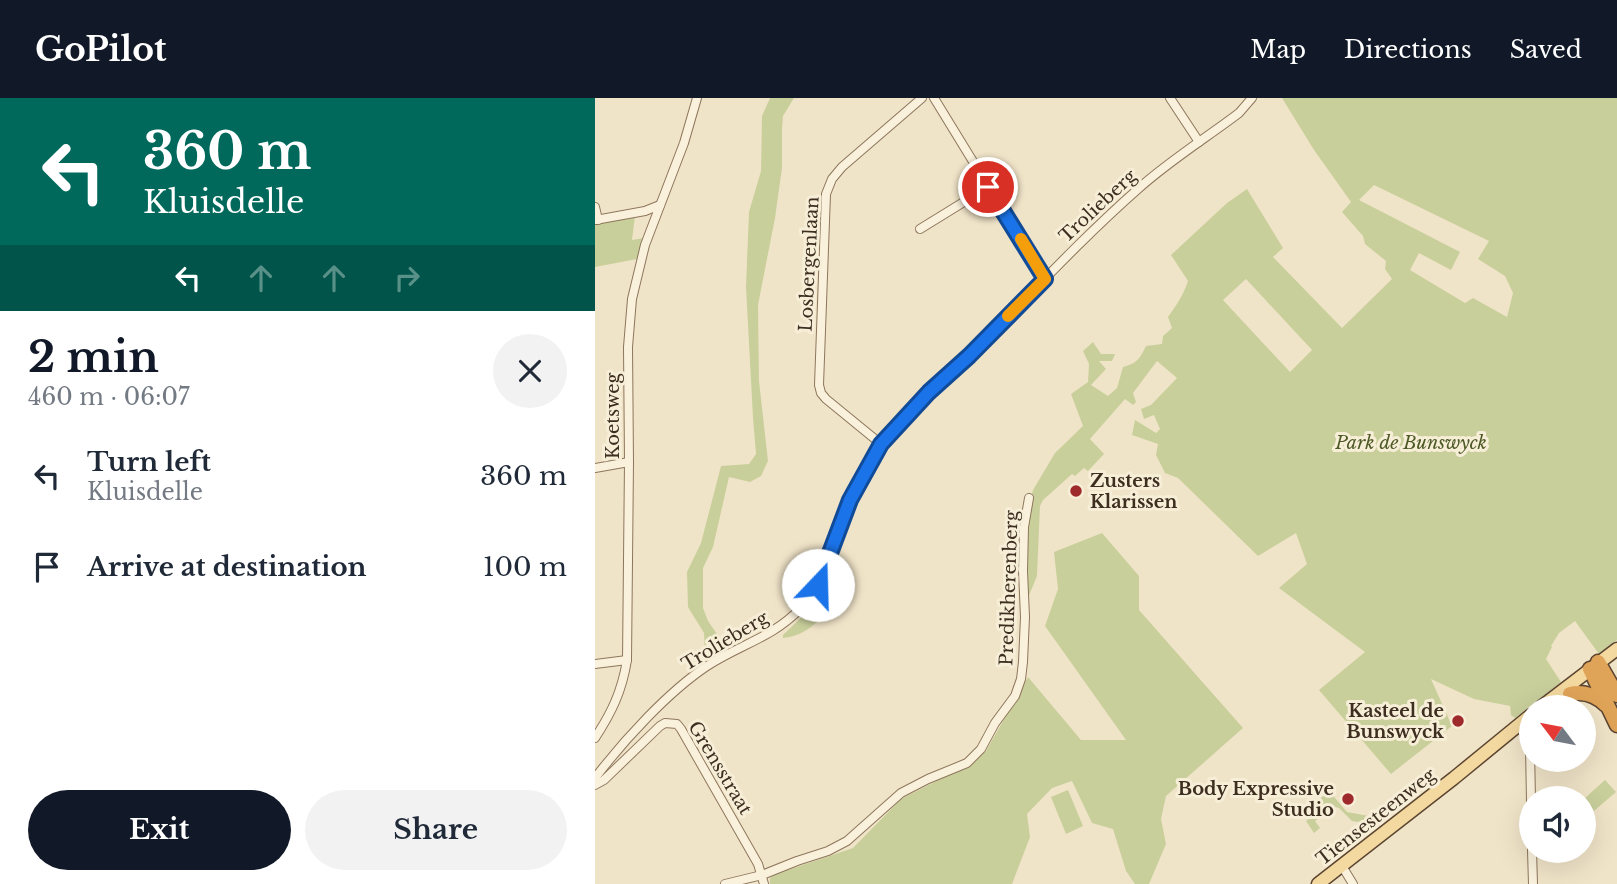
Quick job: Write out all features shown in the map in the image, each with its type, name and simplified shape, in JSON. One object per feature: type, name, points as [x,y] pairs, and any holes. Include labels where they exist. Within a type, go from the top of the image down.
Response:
[{"type":"highway","points":[[1596,669],[1617,695]]},
{"type":"highway","points":[[1596,669],[1615,720]]},
{"type":"highway","points":[[1570,694],[1583,693],[1595,697],[1605,704],[1615,720]]},
{"type":"main road","points":[[1570,694],[1617,649]]},
{"type":"main road","points":[[1558,695],[1617,655]]},
{"type":"main road","name":"Tiensesteenweg","points":[[1318,884],[1519,725]]},
{"type":"main road","name":"Tiensesteenweg","points":[[1454,778],[1486,761],[1519,735]]},
{"type":"street","name":"Koetsweg","points":[[595,738],[609,717],[621,690],[627,660],[628,347],[632,299],[645,245],[684,143],[697,98]]},
{"type":"street","name":"Losbergenlaan","points":[[881,444],[826,399],[819,385],[827,194],[832,179],[842,167],[922,98]]},
{"type":"street","points":[[934,98],[1045,279]]},
{"type":"street","points":[[1170,98],[1199,142]]},
{"type":"street","name":"Trolieberg","points":[[595,778],[626,740],[692,677],[782,626],[803,606],[818,585],[850,500],[881,444],[929,392],[1139,188],[1239,113],[1252,98]]},
{"type":"street","points":[[920,229],[988,187]]},
{"type":"street","points":[[595,207],[596,220],[645,211],[660,205]]},
{"type":"street","points":[[595,468],[629,462]]},
{"type":"street","name":"Predikherenberg","points":[[725,884],[763,879],[797,861],[828,851],[846,841],[901,793],[967,763],[981,749],[995,723],[1015,696],[1021,679],[1025,617],[1024,527],[1029,498]]},
{"type":"street","points":[[595,664],[627,660]]},
{"type":"street","name":"Grensstraat","points":[[595,785],[604,780],[660,726],[665,723],[677,724],[739,831],[763,879]]},
{"type":"street","points":[[1532,863],[1533,884]]},
{"type":"street","points":[[1342,866],[1353,884]]},
{"type":"green space","points":[[770,98],[794,98],[783,116],[782,168],[758,305],[759,381],[768,461],[761,476],[750,482],[729,477],[713,547],[703,568],[703,608],[719,637],[716,656],[708,661],[704,633],[688,607],[687,572],[701,543],[721,466],[749,464],[756,454],[746,287],[749,212],[761,171],[762,116]]},
{"type":"green space","name":"Park de Bunswyck","points":[[1282,98],[1617,98],[1617,640],[1599,654],[1575,621],[1559,633],[1546,659],[1561,682],[1544,695],[1519,695],[1519,715],[1515,718],[1511,715],[1510,706],[1474,699],[1431,679],[1452,726],[1391,774],[1319,690],[1365,652],[1279,588],[1307,564],[1296,533],[1258,556],[1178,478],[1165,473],[1156,455],[1158,444],[1132,435],[1135,420],[1156,433],[1160,429],[1154,415],[1144,419],[1141,409],[1151,405],[1177,378],[1157,361],[1133,393],[1136,402],[1133,405],[1125,399],[1090,439],[1104,454],[1088,471],[1084,468],[1075,476],[1072,474],[1043,500],[1040,506],[1037,576],[1028,598],[1025,555],[1027,510],[1033,490],[1055,453],[1083,426],[1071,394],[1088,382],[1089,364],[1083,351],[1093,342],[1101,354],[1115,354],[1112,361],[1099,361],[1106,369],[1091,385],[1108,396],[1117,388],[1123,367],[1137,360],[1146,346],[1162,344],[1163,336],[1172,328],[1168,317],[1188,281],[1171,255],[1227,203],[1247,189],[1283,248],[1273,257],[1342,328],[1392,279],[1385,269],[1386,261],[1365,244],[1363,236],[1342,212],[1351,202]],"holes":[[[1374,185],[1489,241],[1478,259],[1505,276],[1513,293],[1507,317],[1473,298],[1465,303],[1410,270],[1419,253],[1451,270],[1460,252],[1359,200]],[[1246,279],[1312,350],[1290,372],[1223,300]]]},
{"type":"green space","points":[[635,216],[632,240],[644,238],[637,259],[595,267],[595,225]]},
{"type":"green space","points":[[1102,533],[1139,576],[1139,610],[1243,728],[1166,796],[1161,819],[1166,844],[1149,884],[1135,884],[1126,871],[1113,829],[1092,823],[1072,781],[1052,788],[1027,814],[1030,837],[1012,884],[770,884],[773,875],[853,848],[901,799],[966,766],[986,751],[1028,677],[1081,740],[1126,740],[1045,626],[1058,589],[1054,552]]},
{"type":"green space","points":[[831,579],[836,582],[834,593],[819,620],[803,632],[783,638],[808,611]]},
{"type":"green space","points":[[1605,780],[1616,792],[1596,809],[1596,788]]},
{"type":"green space","points":[[1068,790],[1083,826],[1066,834],[1051,797]]},
{"type":"green space","points":[[1329,791],[1347,812],[1380,818],[1383,821],[1378,825],[1352,821],[1335,807],[1315,821],[1320,828],[1314,833],[1306,821],[1321,809],[1316,802]]},
{"type":"slow traffic","points":[[1008,316],[1045,279],[1021,239]]},
{"type":"place","name":"Zusters Klarissen","points":[[1076,491]]},
{"type":"place","name":"Kasteel de Bunswyck","points":[[1458,721]]},
{"type":"place","name":"Body Expressive Studio","points":[[1348,799]]},
{"type":"route","points":[[818,585],[850,500],[881,444],[929,392],[969,356],[1045,279],[988,187]]}]
